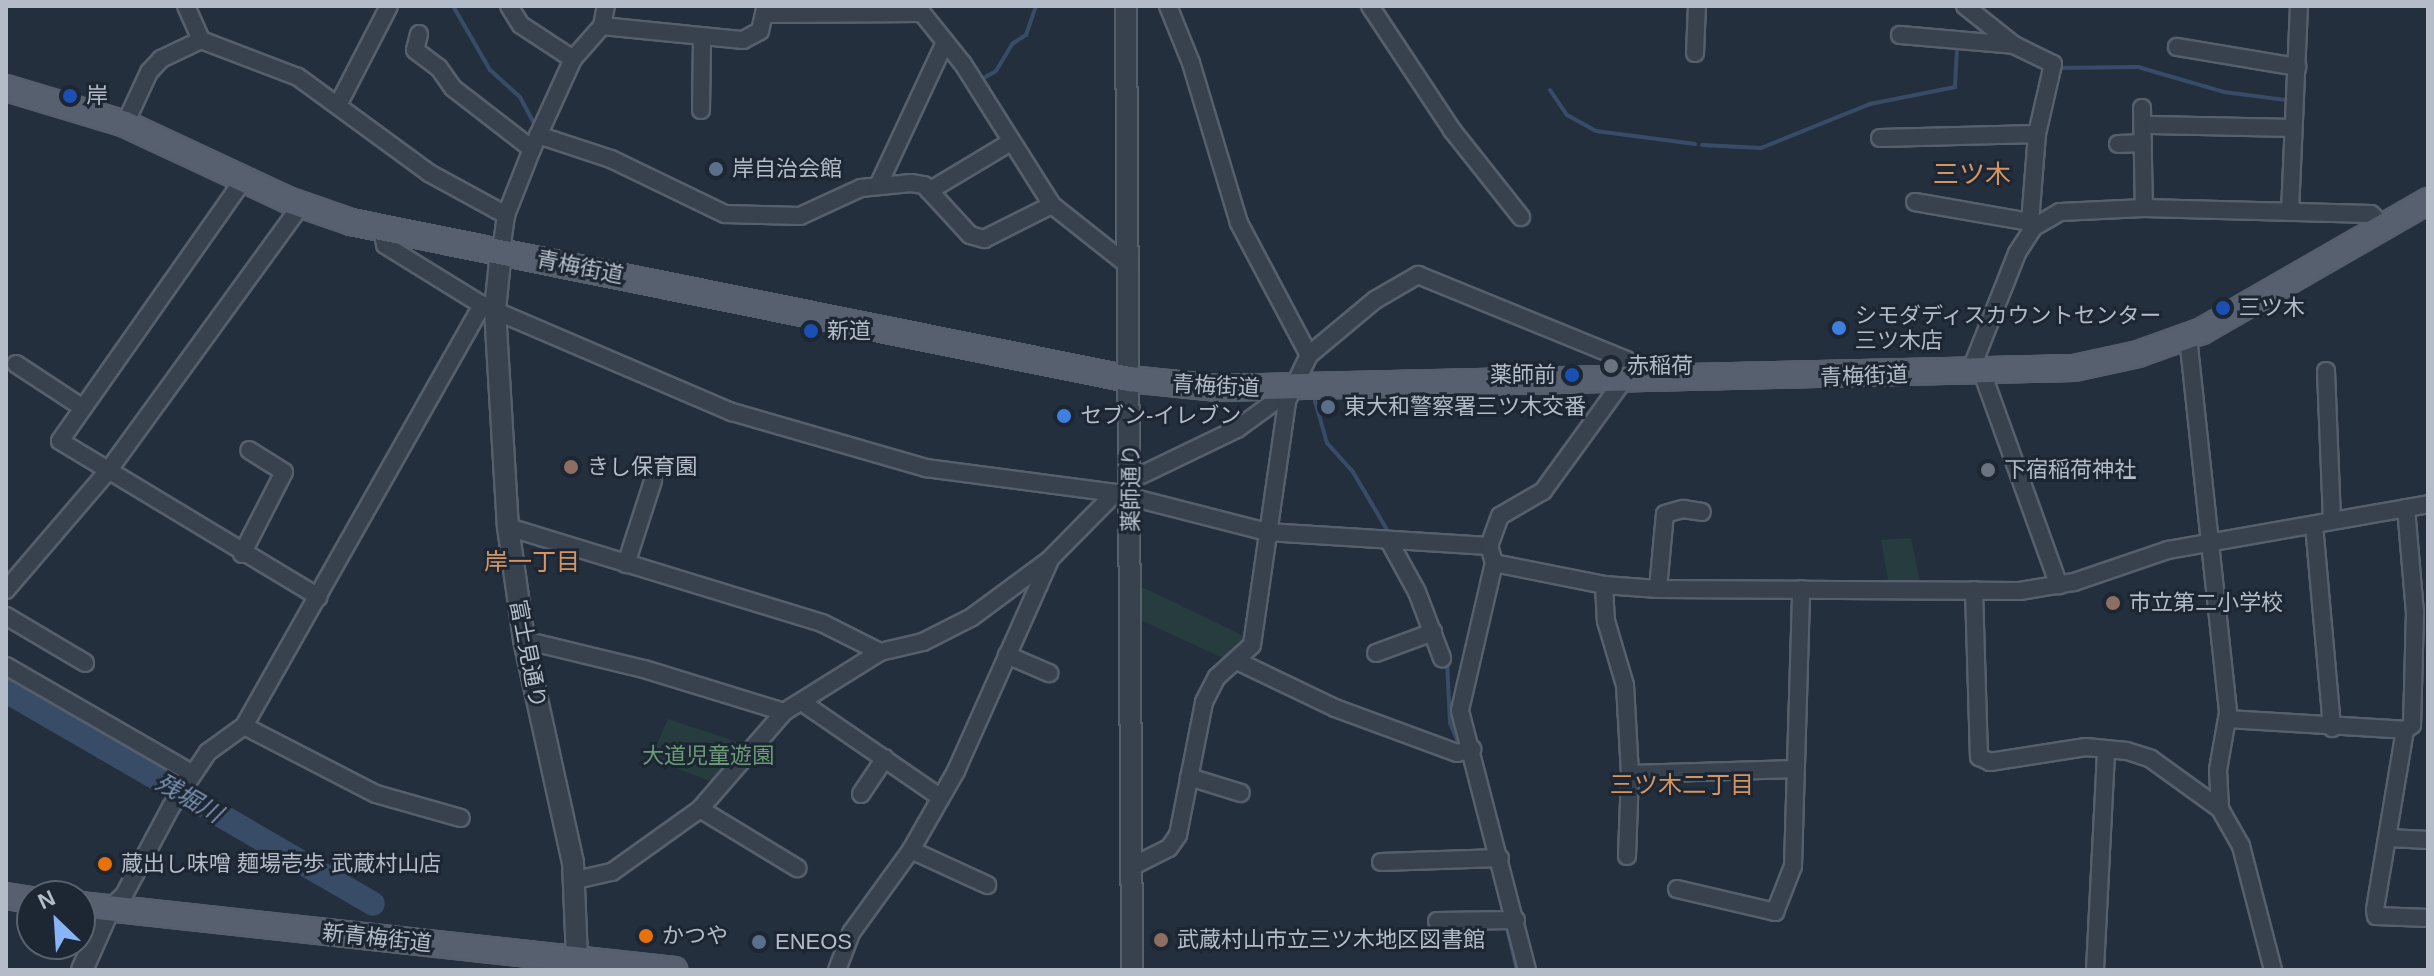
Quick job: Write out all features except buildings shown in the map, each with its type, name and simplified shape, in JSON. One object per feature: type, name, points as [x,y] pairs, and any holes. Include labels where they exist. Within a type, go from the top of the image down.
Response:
[{"type":"main road","name":"青梅街道","points":[[6,88],[125,124],[301,205],[382,229],[1129,379],[1218,388],[1976,372],[2084,366],[2188,337],[2428,201]]},
{"type":"main road","name":"新青梅街道","points":[[96,907],[578,964],[674,970]]},
{"type":"street","points":[[186,6],[201,40],[298,77],[429,173],[506,215]]},
{"type":"street","points":[[338,105],[389,6]]},
{"type":"street","points":[[509,6],[521,25],[573,59]]},
{"type":"street","points":[[501,251],[506,215],[535,142],[573,59],[602,26],[606,6]]},
{"type":"street","name":"薬師通り","points":[[1126,6],[1129,266],[1126,490],[1132,970]]},
{"type":"street","points":[[1168,6],[1191,63],[1239,223],[1309,355]]},
{"type":"street","points":[[1370,6],[1452,130],[1521,217]]},
{"type":"street","points":[[1695,53],[1697,6]]},
{"type":"street","points":[[1965,6],[2014,45],[2053,64],[2037,134],[2032,224],[2017,253],[1976,372],[2059,586]]},
{"type":"street","points":[[2290,212],[2299,6]]},
{"type":"street","points":[[602,26],[677,30],[702,39],[753,36],[767,10],[922,13],[945,42],[1052,205],[1129,266]]},
{"type":"street","points":[[419,34],[415,50],[439,68],[453,88],[535,142],[611,159],[725,214],[800,216],[878,186],[911,183],[929,191],[970,235],[984,239],[1052,205]]},
{"type":"street","points":[[1900,35],[2014,45]]},
{"type":"street","points":[[701,110],[702,39]]},
{"type":"street","points":[[125,124],[149,72],[161,59],[201,40]]},
{"type":"street","points":[[878,186],[945,42]]},
{"type":"street","points":[[2177,47],[2297,67]]},
{"type":"street","points":[[2142,108],[2144,208]]},
{"type":"street","points":[[2152,125],[2293,128]]},
{"type":"street","points":[[1880,138],[2037,134]]},
{"type":"street","points":[[929,191],[1011,142]]},
{"type":"street","points":[[2118,144],[2143,143]]},
{"type":"street","points":[[244,179],[60,441],[242,554],[319,597]]},
{"type":"street","points":[[1915,202],[2032,224],[2060,212],[2144,208],[2371,214],[2384,227]]},
{"type":"street","points":[[6,590],[108,471],[301,205]]},
{"type":"street","points":[[382,229],[385,245],[488,308],[732,412],[926,468],[1126,490],[1267,532],[1489,546]]},
{"type":"street","name":"富士見通り","points":[[501,251],[488,308],[508,527],[524,640],[576,880],[578,964]]},
{"type":"street","points":[[1131,867],[1169,848],[1178,835],[1204,702],[1217,677],[1252,645],[1260,616],[1267,532],[1287,401],[1309,355],[1375,300],[1418,275],[1634,364],[1630,380],[1543,491],[1500,516],[1489,546],[1494,563],[1460,710],[1465,751],[1509,922],[1527,970]]},
{"type":"street","points":[[82,970],[109,909],[124,895],[173,804],[208,752],[244,726],[488,308]]},
{"type":"street","points":[[2188,337],[2227,719],[2218,770],[2220,809]]},
{"type":"street","points":[[16,364],[83,408]]},
{"type":"street","points":[[2326,371],[2326,479],[2332,521]]},
{"type":"street","points":[[576,880],[612,872],[700,809],[784,712],[803,703],[880,652],[923,642],[972,617],[1049,560],[1126,490],[1237,429],[1294,388]]},
{"type":"street","points":[[242,554],[284,472],[249,450]]},
{"type":"street","points":[[626,564],[653,481]]},
{"type":"street","points":[[1494,563],[1604,585],[1658,589],[1974,590],[2059,586],[2156,553],[2428,504]]},
{"type":"street","points":[[2227,719],[2332,728],[2405,730],[2412,725],[2415,612],[2406,508]]},
{"type":"street","points":[[1658,589],[1665,514],[1683,509],[1702,512]]},
{"type":"street","points":[[2314,525],[2332,728]]},
{"type":"street","points":[[508,527],[822,623],[880,652]]},
{"type":"street","points":[[1393,542],[1442,658]]},
{"type":"street","points":[[837,970],[851,933],[911,850],[940,797],[1049,560]]},
{"type":"street","points":[[1604,585],[1606,621],[1625,685],[1630,774],[1627,856]]},
{"type":"street","points":[[1677,889],[1775,912],[1793,866],[1801,589]]},
{"type":"street","points":[[1974,590],[1979,757],[1990,762],[2086,747],[2151,759],[2220,809],[2241,846],[2273,970]]},
{"type":"street","points":[[6,616],[85,663]]},
{"type":"street","points":[[1376,653],[1433,632]]},
{"type":"street","points":[[524,640],[784,712]]},
{"type":"street","points":[[1007,655],[1049,673]]},
{"type":"street","points":[[1237,661],[1335,708],[1465,751]]},
{"type":"street","points":[[6,666],[192,776]]},
{"type":"street","points":[[803,703],[940,797]]},
{"type":"street","points":[[244,726],[376,794],[461,818]]},
{"type":"street","points":[[2405,730],[2376,916],[2428,918]]},
{"type":"street","points":[[2095,970],[2106,750]]},
{"type":"street","points":[[861,794],[885,758]]},
{"type":"street","points":[[1630,774],[1796,769]]},
{"type":"street","points":[[1189,777],[1241,793]]},
{"type":"street","points":[[700,809],[797,868]]},
{"type":"street","points":[[2389,838],[2428,840]]},
{"type":"street","points":[[911,850],[987,885]]},
{"type":"street","points":[[1381,862],[1493,859]]},
{"type":"street","points":[[1437,921],[1509,922]]},
{"type":"green space","points":[[1911,538],[1921,586],[1889,585],[1881,540]]},
{"type":"green space","points":[[1140,586],[1248,638],[1231,662],[1141,620]]},
{"type":"green space","name":"大道児童遊園","points":[[668,719],[750,746],[717,784],[651,758]]},
{"type":"waterway","points":[[453,6],[490,70],[520,97],[536,127]]},
{"type":"waterway","points":[[980,80],[996,71],[1012,44],[1026,35],[1036,6]]},
{"type":"waterway","points":[[1702,145],[1761,148],[1870,104],[1955,87],[1957,47]]},
{"type":"waterway","points":[[2058,68],[2138,67],[2224,92],[2286,100]]},
{"type":"waterway","points":[[1550,90],[1567,115],[1596,131],[1695,144]]},
{"type":"waterway","points":[[1315,401],[1327,443],[1353,472],[1389,533]]},
{"type":"waterway","points":[[1447,661],[1450,723],[1461,749]]},
{"type":"waterway","name":"残堀川","points":[[6,691],[373,904]]},
{"type":"waterway","points":[[1498,889],[1504,915]]},
{"type":"waterway","points":[[1506,924],[1517,970]]},
{"type":"place","name":"岸","points":[[70,96]]},
{"type":"place","name":"岸自治会館","points":[[716,169]]},
{"type":"place","name":"三ツ木","points":[[2223,308]]},
{"type":"place","name":"シモダディスカウントセンター 三ツ木店","points":[[1839,328]]},
{"type":"place","name":"新道","points":[[811,331]]},
{"type":"place","name":"赤稲荷","points":[[1611,366]]},
{"type":"place","name":"薬師前","points":[[1572,375]]},
{"type":"place","name":"東大和警察署三ツ木交番","points":[[1328,407]]},
{"type":"place","name":"セブン-イレブン","points":[[1064,416]]},
{"type":"place","name":"きし保育園","points":[[571,467]]},
{"type":"place","name":"下宿稲荷神社","points":[[1988,470]]},
{"type":"place","name":"市立第二小学校","points":[[2113,603]]},
{"type":"place","name":"蔵出し味噌 麺場壱歩 武蔵村山店","points":[[105,864]]},
{"type":"place","name":"かつや","points":[[646,936]]},
{"type":"place","name":"武蔵村山市立三ツ木地区図書館","points":[[1161,940]]},
{"type":"place","name":"ENEOS","points":[[759,942]]},
{"type":"district","name":"三ツ木","points":[[1972,175]]},
{"type":"district","name":"岸一丁目","points":[[532,562]]},
{"type":"district","name":"三ツ木二丁目","points":[[1682,785]]}]
